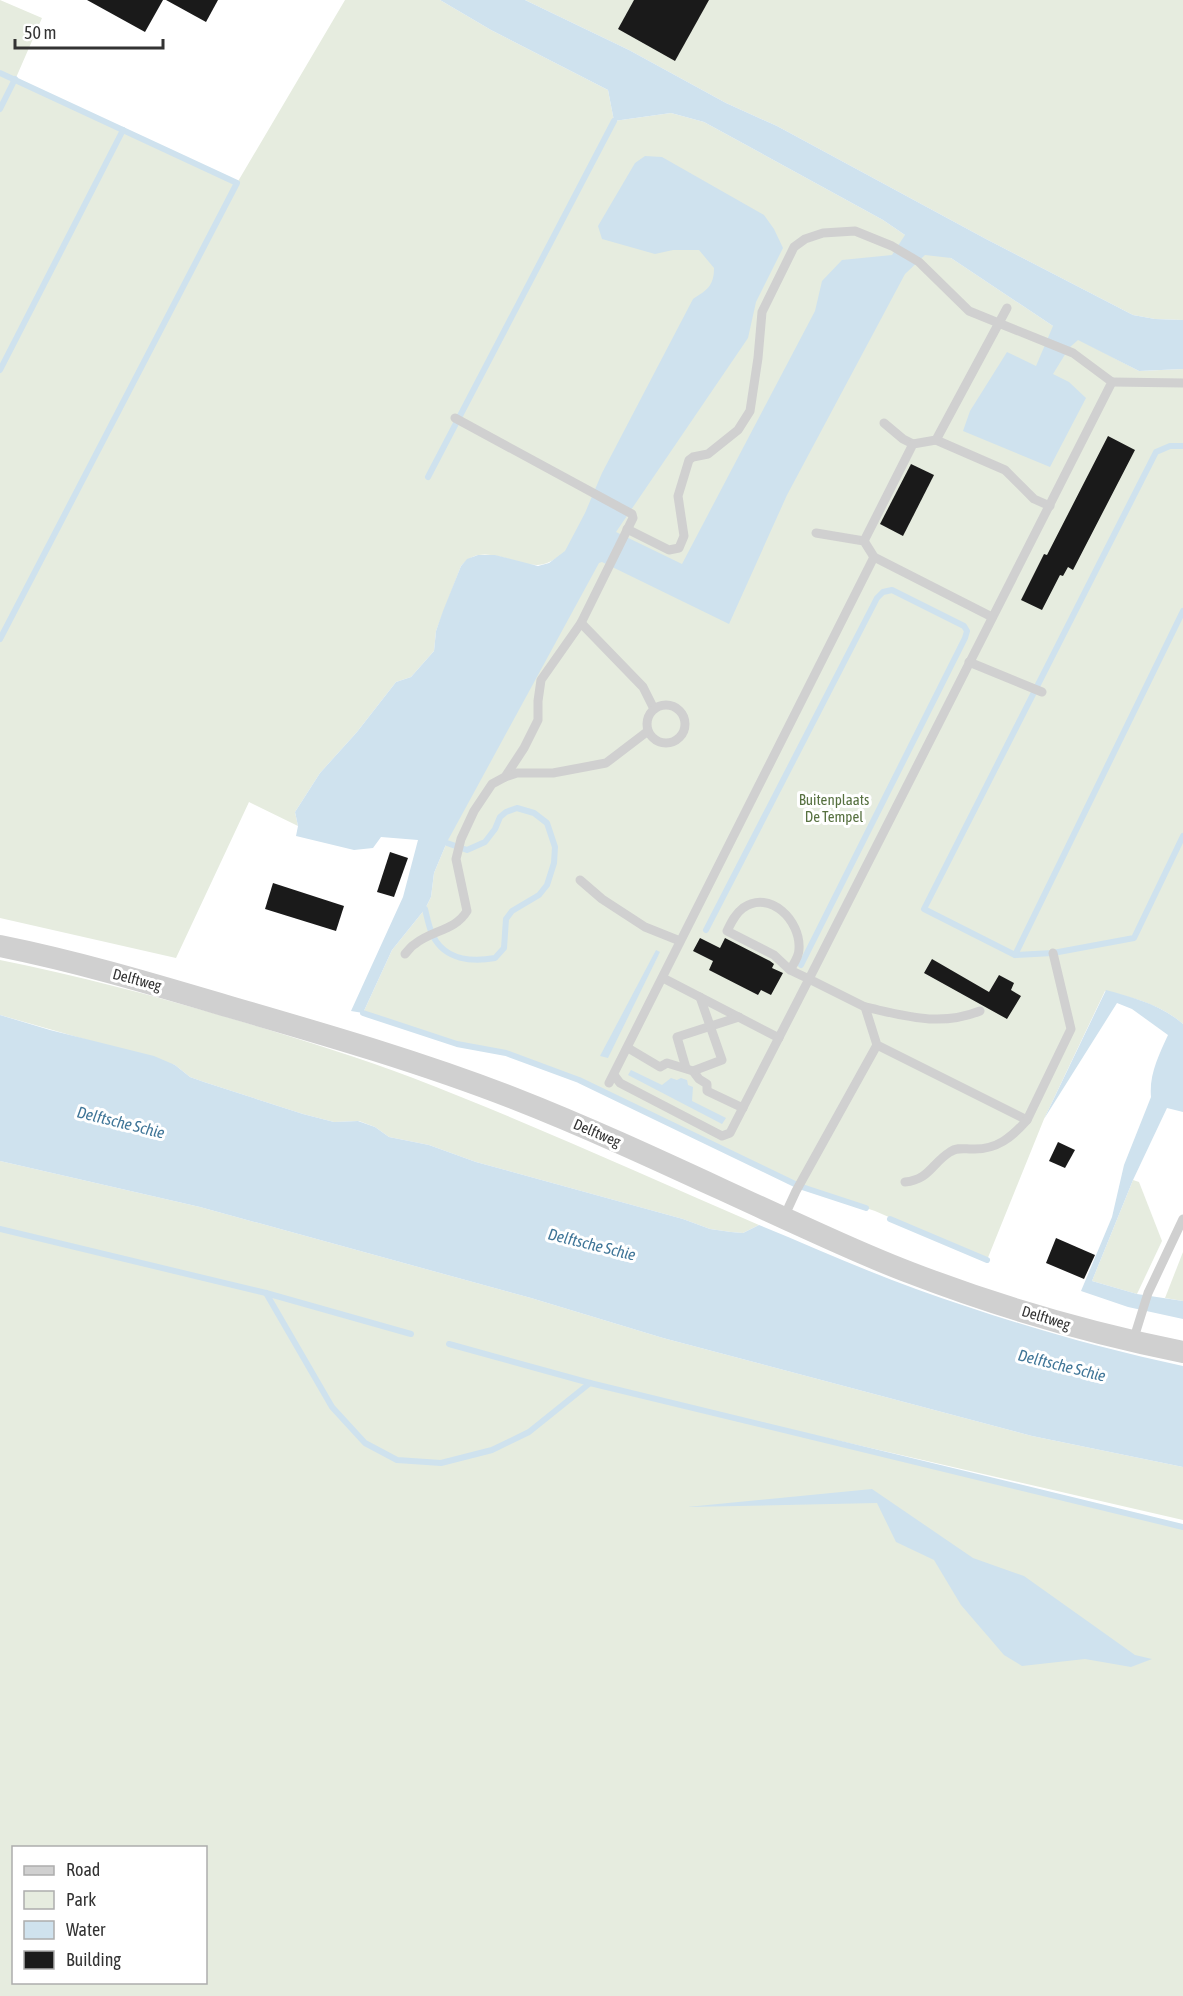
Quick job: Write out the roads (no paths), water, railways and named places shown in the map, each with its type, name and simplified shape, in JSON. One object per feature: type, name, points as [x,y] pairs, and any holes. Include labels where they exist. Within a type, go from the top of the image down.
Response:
[{"type":"street","name":"Delftweg","points":[[0,946],[64,960],[172,990],[441,1071],[514,1098],[623,1144],[863,1254],[945,1286],[1091,1332],[1136,1331],[1183,1352]]},
{"type":"lane","points":[[625,532],[669,550],[679,548],[684,536],[678,496],[689,460],[708,454],[738,430],[750,411],[762,312],[794,247],[805,239],[823,233],[855,231],[892,246],[919,262],[969,310],[1073,353],[1112,382],[1183,383]]},
{"type":"lane","points":[[936,440],[1007,308]]},
{"type":"lane","points":[[874,557],[611,1079],[722,1136],[730,1133],[743,1108],[1112,382]]},
{"type":"lane","points":[[455,418],[632,514],[633,518],[581,623],[541,680],[538,720],[524,748],[505,777]]},
{"type":"lane","points":[[884,423],[903,439],[913,444],[936,440],[1005,470],[1034,499],[1050,506]]},
{"type":"lane","points":[[864,541],[913,444]]},
{"type":"lane","points":[[816,533],[864,541],[874,557],[992,617]]},
{"type":"lane","points":[[581,623],[643,687],[654,709]]},
{"type":"lane","points":[[969,662],[1042,692]]},
{"type":"lane","points":[[664,706],[674,707],[681,711],[685,721],[684,731],[677,741],[659,741],[648,731],[646,723],[649,713],[654,709],[664,706]]},
{"type":"lane","points":[[405,954],[415,943],[455,924],[467,911],[456,859],[461,839],[474,811],[492,784],[517,773],[553,773],[606,763],[648,731]]},
{"type":"lane","points":[[580,880],[602,899],[645,927],[680,940]]},
{"type":"lane","points":[[790,970],[798,956],[800,946],[794,926],[788,916],[773,905],[763,902],[753,903],[743,908],[735,916],[727,931],[774,955],[790,970],[865,1007],[941,1020],[962,1018],[980,1011]]},
{"type":"lane","points":[[905,1182],[923,1177],[952,1150],[998,1145],[1009,1139],[1028,1120],[1071,1029],[1053,953]]},
{"type":"lane","points":[[663,978],[779,1038]]},
{"type":"lane","points":[[689,1070],[722,1060],[700,997]]},
{"type":"lane","points":[[865,1007],[877,1045],[1028,1120]]},
{"type":"lane","points":[[689,1070],[677,1037],[739,1017]]},
{"type":"lane","points":[[784,1218],[796,1191],[877,1045]]},
{"type":"lane","points":[[628,1048],[660,1067],[667,1063],[689,1070],[707,1084],[707,1091],[743,1108]]},
{"type":"lane","points":[[1136,1331],[1148,1293],[1183,1219]]},
{"type":"water","points":[[440,0],[525,0],[629,50],[726,103],[777,126],[986,239],[1133,315],[1183,320],[1183,369],[1139,371],[1078,340],[1069,348],[1053,374],[1069,382],[1086,398],[1050,467],[963,431],[970,411],[1007,352],[1036,366],[1053,326],[951,258],[925,255],[905,274],[787,495],[729,624],[602,562],[599,563],[447,842],[434,873],[431,897],[425,909],[392,950],[363,1013],[351,1011],[403,897],[418,840],[381,837],[373,848],[354,850],[296,836],[298,826],[295,812],[320,773],[357,732],[396,682],[411,677],[434,651],[436,631],[443,611],[461,566],[467,559],[478,555],[495,555],[538,566],[549,563],[565,551],[602,473],[693,299],[706,290],[711,283],[714,268],[699,250],[673,250],[655,254],[602,239],[598,226],[635,163],[645,156],[662,157],[764,215],[783,248],[756,302],[748,338],[616,532],[682,564],[815,311],[822,281],[842,260],[892,255],[905,235],[883,220],[704,122],[671,113],[614,121],[608,90],[491,30]]},
{"type":"water","points":[[656,950],[660,952],[608,1058],[600,1056]]},
{"type":"water","points":[[1106,990],[1156,1007],[1183,1024],[1183,1112],[1167,1108],[1133,1180],[1092,1281],[1137,1294],[1183,1301],[1183,1319],[1128,1307],[1081,1291],[1112,1217],[1124,1165],[1151,1097],[1153,1073],[1168,1035],[1132,1009],[1117,1003],[1044,1119]]},
{"type":"water","name":"Delftsche Schie","points":[[0,1015],[154,1056],[175,1065],[190,1077],[303,1114],[334,1122],[358,1121],[375,1127],[389,1137],[429,1145],[476,1162],[683,1219],[710,1229],[743,1233],[759,1225],[896,1282],[982,1311],[1048,1332],[1183,1366],[1183,1467],[1032,1436],[663,1338],[531,1298],[200,1207],[0,1161]]},
{"type":"water","points":[[631,1070],[662,1085],[671,1078],[687,1080],[688,1085],[693,1087],[692,1101],[726,1118],[722,1124],[628,1075]]},
{"type":"water","points":[[872,1489],[973,1558],[1024,1576],[1135,1655],[1152,1659],[1131,1667],[1085,1659],[1022,1666],[1004,1655],[961,1605],[934,1560],[896,1542],[877,1503],[687,1507]]},
{"type":"waterway","points":[[0,73],[237,183],[0,639]]},
{"type":"waterway","points":[[0,109],[15,79]]},
{"type":"waterway","points":[[428,477],[614,121]]},
{"type":"waterway","points":[[0,370],[123,130]]},
{"type":"waterway","points":[[1183,446],[1170,446],[1156,452],[924,909],[1015,955],[1053,953],[1134,938],[1183,836]]},
{"type":"waterway","points":[[706,930],[877,598],[883,592],[892,590],[964,626],[967,631],[801,965]]},
{"type":"waterway","points":[[1015,955],[1183,611]]},
{"type":"waterway","points":[[425,909],[433,936],[438,944],[452,955],[477,960],[495,958],[504,948],[506,919],[512,911],[539,895],[547,885],[554,863],[555,847],[547,823],[534,813],[517,808],[500,817],[495,829],[485,842],[467,850],[447,843]]},
{"type":"waterway","points":[[363,1013],[457,1044],[506,1053],[579,1080],[799,1186],[866,1208]]},
{"type":"waterway","points":[[890,1219],[987,1260]]},
{"type":"waterway","points":[[0,1229],[266,1293],[411,1334]]},
{"type":"waterway","points":[[266,1293],[332,1407],[365,1443],[397,1460],[441,1463],[492,1450],[529,1432],[590,1383]]},
{"type":"waterway","points":[[449,1344],[590,1383],[1183,1527]]},
{"type":"park label","name":"Buitenplaats De Tempel","points":[[834,808]]}]
